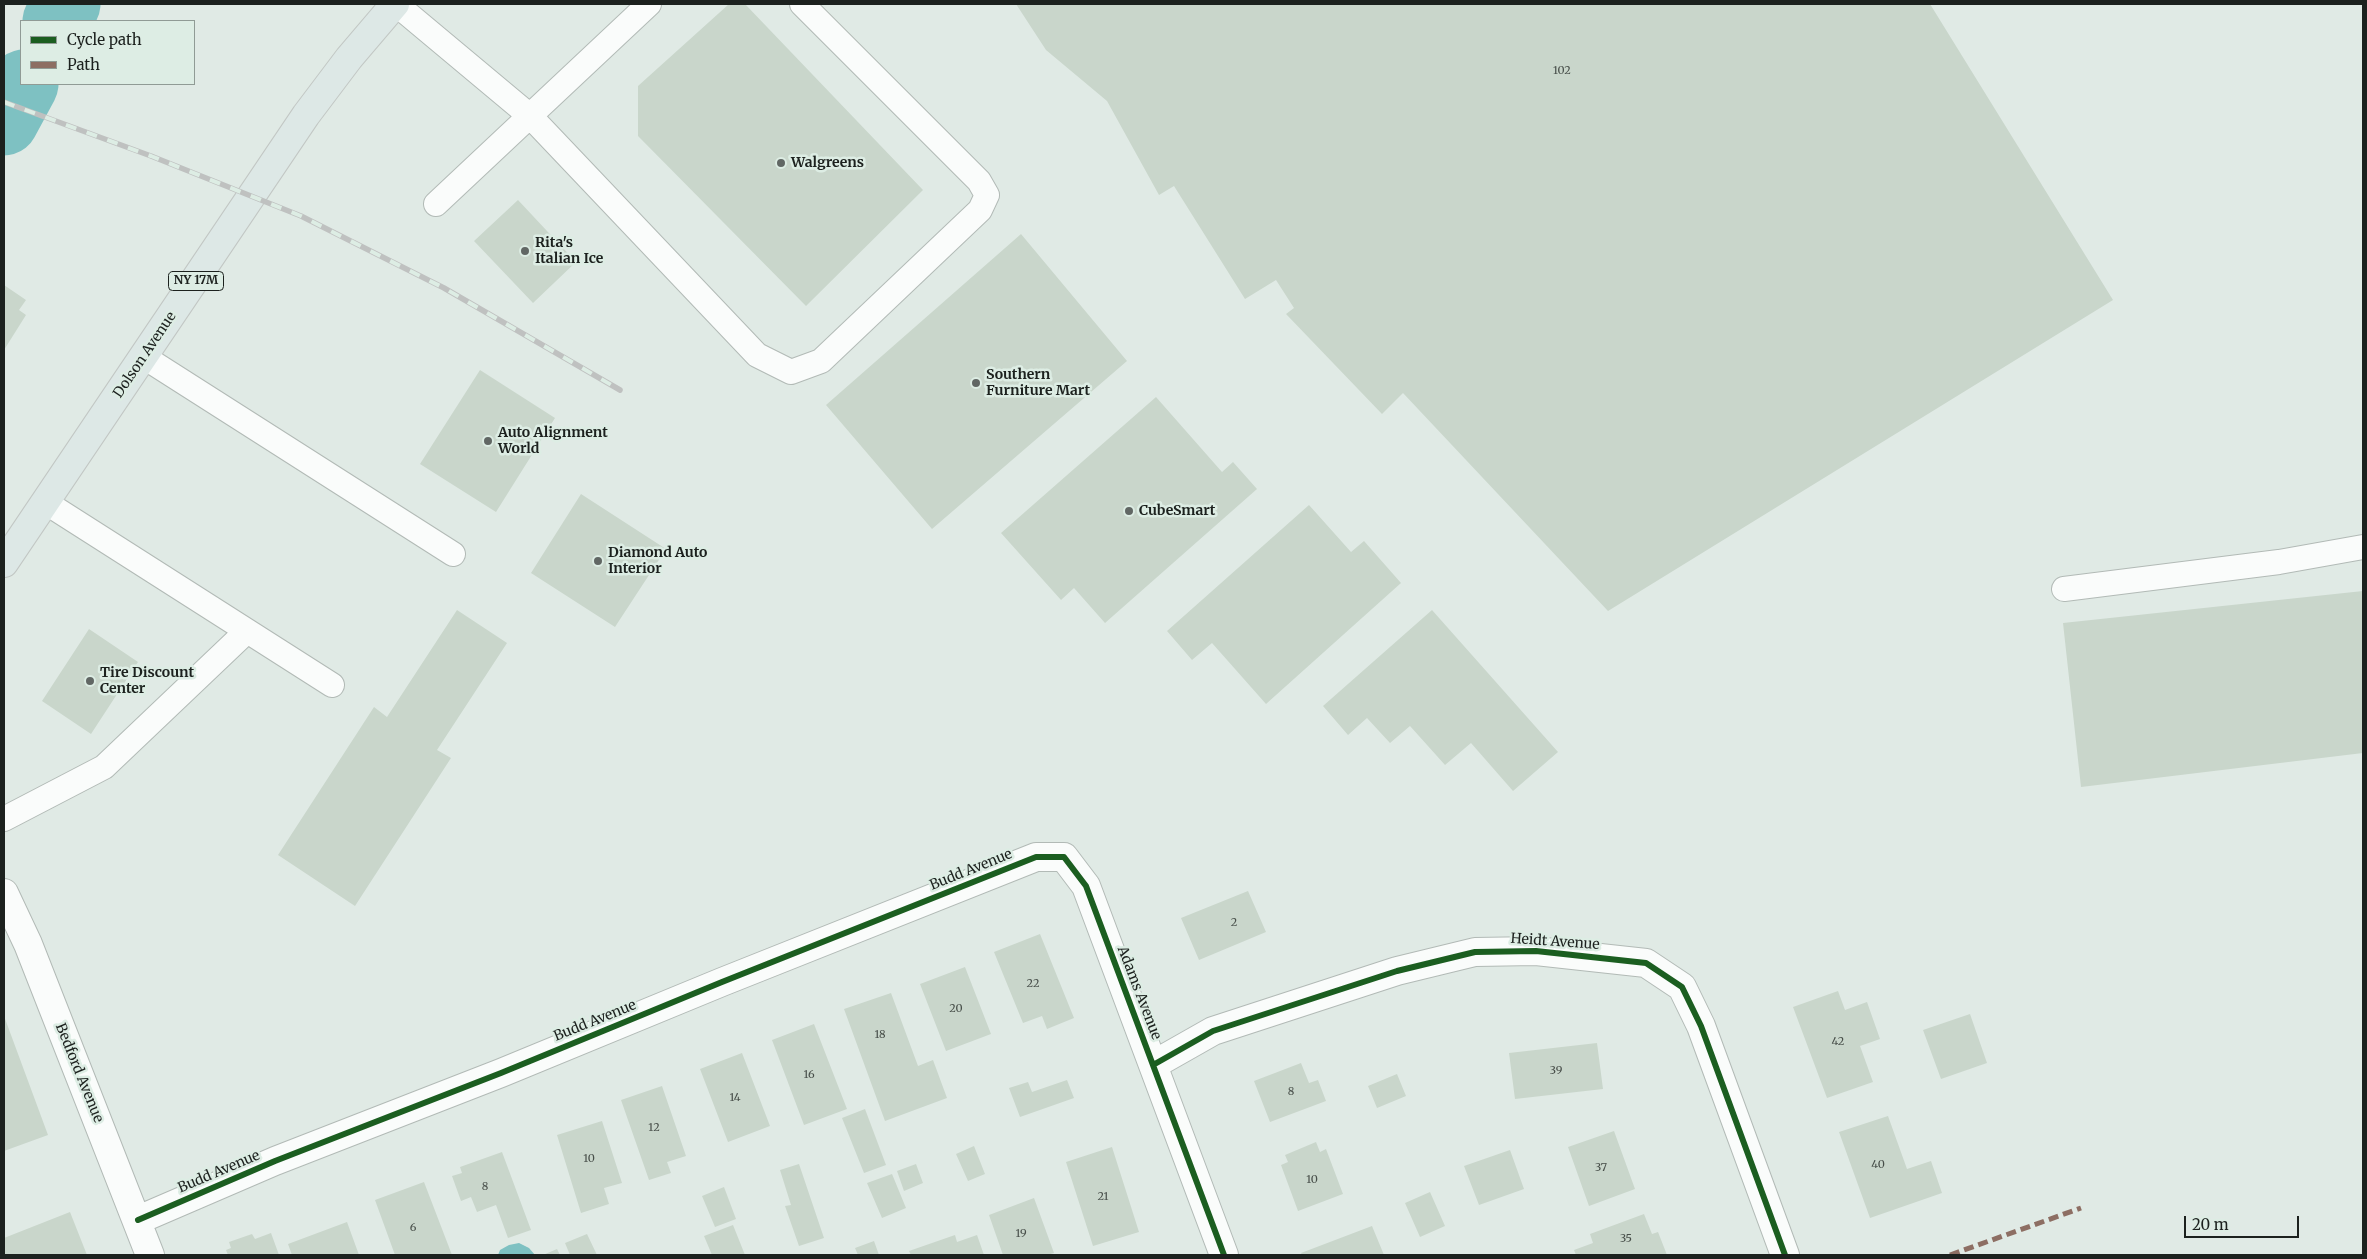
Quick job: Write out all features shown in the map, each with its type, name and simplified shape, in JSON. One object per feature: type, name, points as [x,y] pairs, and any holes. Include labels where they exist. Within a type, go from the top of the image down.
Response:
[{"type":"main road","name":"Dolson Avenue","points":[[4,563],[306,115],[349,58],[396,4]]},
{"type":"street","name":"Budd Avenue","points":[[138,1220],[275,1161],[501,1073],[731,978],[1036,857],[1064,857]]},
{"type":"street","name":"Adams Avenue","points":[[1064,857],[1086,886],[1224,1255]]},
{"type":"street","name":"Bedford Avenue","points":[[4,893],[28,944],[138,1220],[150,1255]]},
{"type":"street","name":"Heidt Avenue","points":[[1153,1065],[1213,1031],[1397,971],[1475,952],[1536,951],[1646,963],[1682,987],[1701,1026],[1785,1255]]},
{"type":"lane","points":[[396,4],[530,116],[757,355],[790,372],[821,361],[980,210],[987,195],[979,181],[802,4]]},
{"type":"lane","points":[[436,204],[649,4]]},
{"type":"lane","points":[[144,357],[453,554]]},
{"type":"lane","points":[[45,502],[332,686]]},
{"type":"lane","points":[[2064,589],[2280,562],[2363,547]]},
{"type":"lane","points":[[4,819],[104,766],[247,631]]},
{"type":"water","points":[[519,1243],[529,1248],[535,1255],[498,1255],[500,1250],[509,1245]]},
{"type":"building","name":"Walgreens","points":[[729,4],[745,4],[923,190],[806,306],[638,136],[638,86]]},
{"type":"building","points":[[1016,4],[1930,4],[2113,300],[1608,611],[1403,393],[1382,414],[1286,314],[1294,308],[1276,280],[1245,299],[1174,186],[1159,195],[1107,101],[1046,50]]},
{"type":"building","name":"Rita's Italian Ice","points":[[518,200],[576,262],[533,303],[474,241]]},
{"type":"building","name":"Southern Furniture Mart","points":[[1021,234],[1127,361],[932,529],[826,405]]},
{"type":"building","points":[[4,285],[26,300],[19,310],[26,315],[4,350]]},
{"type":"building","name":"Auto Alignment World","points":[[480,370],[555,418],[496,512],[420,464]]},
{"type":"building","name":"CubeSmart","points":[[1156,397],[1222,472],[1233,462],[1257,489],[1105,623],[1074,588],[1061,600],[1001,533]]},
{"type":"building","name":"Diamond Auto Interior","points":[[581,494],[666,549],[615,627],[531,573]]},
{"type":"building","points":[[1309,505],[1351,552],[1364,541],[1401,583],[1266,704],[1212,643],[1192,660],[1167,631]]},
{"type":"building","points":[[2363,591],[2363,753],[2081,787],[2063,623]]},
{"type":"building","points":[[457,610],[507,643],[437,750],[451,758],[355,906],[278,855],[374,707],[387,717]]},
{"type":"building","points":[[1432,610],[1558,752],[1513,791],[1471,743],[1445,765],[1410,726],[1390,743],[1367,718],[1348,735],[1323,706]]},
{"type":"building","name":"Tire Discount Center","points":[[89,629],[138,662],[91,734],[42,701]]},
{"type":"building","points":[[1248,891],[1266,932],[1199,960],[1181,918]]},
{"type":"building","points":[[1040,934],[1074,1018],[1047,1029],[1042,1016],[1023,1023],[994,952]]},
{"type":"building","points":[[965,967],[991,1034],[946,1051],[920,984]]},
{"type":"building","points":[[1838,991],[1845,1010],[1867,1002],[1880,1039],[1860,1046],[1873,1082],[1827,1098],[1793,1007]]},
{"type":"building","points":[[891,993],[918,1066],[933,1060],[947,1098],[885,1121],[844,1009]]},
{"type":"building","points":[[1970,1014],[1987,1063],[1941,1079],[1923,1030]]},
{"type":"building","points":[[4,1016],[48,1135],[4,1151]]},
{"type":"building","points":[[814,1024],[847,1109],[804,1125],[772,1040]]},
{"type":"building","points":[[1597,1043],[1603,1089],[1515,1099],[1509,1053]]},
{"type":"building","points":[[742,1053],[770,1126],[728,1142],[700,1069]]},
{"type":"building","points":[[1301,1063],[1309,1083],[1318,1080],[1326,1101],[1270,1122],[1254,1081]]},
{"type":"building","points":[[1397,1074],[1406,1096],[1377,1108],[1368,1086]]},
{"type":"building","points":[[1067,1080],[1074,1098],[1020,1117],[1009,1088],[1028,1082],[1032,1092]]},
{"type":"building","points":[[662,1086],[686,1156],[667,1162],[671,1173],[649,1180],[621,1100]]},
{"type":"building","points":[[865,1109],[886,1165],[864,1173],[842,1118]]},
{"type":"building","points":[[1888,1116],[1907,1169],[1931,1161],[1942,1193],[1870,1218],[1839,1132]]},
{"type":"building","points":[[602,1121],[622,1183],[604,1188],[609,1204],[581,1213],[557,1135]]},
{"type":"building","points":[[1614,1131],[1635,1189],[1589,1206],[1568,1147]]},
{"type":"building","points":[[1316,1142],[1320,1152],[1326,1149],[1343,1194],[1298,1211],[1281,1165],[1288,1162],[1285,1155]]},
{"type":"building","points":[[974,1146],[985,1174],[968,1181],[956,1154]]},
{"type":"building","points":[[1112,1147],[1139,1232],[1093,1246],[1066,1162]]},
{"type":"building","points":[[1510,1150],[1524,1189],[1479,1205],[1464,1166]]},
{"type":"building","points":[[502,1152],[531,1230],[508,1238],[496,1205],[477,1212],[471,1197],[461,1201],[452,1176],[462,1173],[460,1167]]},
{"type":"building","points":[[799,1164],[824,1238],[799,1246],[785,1206],[791,1205],[780,1170]]},
{"type":"building","points":[[916,1164],[923,1183],[904,1191],[897,1171]]},
{"type":"building","points":[[892,1174],[906,1208],[882,1218],[867,1183]]},
{"type":"building","points":[[424,1182],[452,1255],[395,1255],[375,1200]]},
{"type":"building","points":[[724,1187],[736,1219],[715,1227],[702,1196]]},
{"type":"building","points":[[1430,1192],[1445,1226],[1420,1237],[1405,1203]]},
{"type":"building","points":[[1034,1198],[1054,1253],[1047,1255],[1003,1255],[989,1215]]},
{"type":"building","points":[[70,1212],[87,1255],[4,1255],[4,1238]]},
{"type":"building","points":[[1644,1214],[1652,1234],[1658,1232],[1667,1255],[1576,1255],[1574,1250],[1593,1243],[1590,1234]]},
{"type":"building","points":[[347,1222],[359,1255],[292,1255],[288,1244]]},
{"type":"building","points":[[733,1225],[745,1255],[712,1255],[704,1236]]},
{"type":"building","points":[[1372,1226],[1384,1255],[1302,1255],[1301,1253]]},
{"type":"building","points":[[271,1233],[279,1255],[228,1255],[226,1250],[231,1248],[229,1242],[252,1234],[255,1239]]},
{"type":"building","points":[[587,1234],[597,1255],[570,1255],[565,1243]]},
{"type":"building","points":[[955,1235],[957,1242],[977,1235],[984,1255],[911,1255],[909,1251]]},
{"type":"building","points":[[874,1241],[879,1255],[858,1255],[855,1248]]},
{"type":"building","points":[[557,1249],[560,1255],[543,1255]]},
{"type":"waterway","points":[[58,20],[66,4]]},
{"type":"waterway","points":[[4,121],[23,85]]},
{"type":"railway","points":[[4,102],[151,156],[301,216],[444,288],[620,390]]},
{"type":"marked path","points":[[1950,1255],[2081,1208]]},
{"type":"cycle path","points":[[138,1220],[275,1161],[501,1073],[722,982],[1036,857],[1064,857],[1086,886],[1224,1255]]},
{"type":"cycle path","points":[[1153,1065],[1213,1031],[1397,971],[1475,952],[1536,951],[1646,963],[1682,987],[1701,1026],[1785,1255]]},
{"type":"place","name":"Walgreens","points":[[781,163]]},
{"type":"place","name":"Rita's Italian Ice","points":[[525,251]]},
{"type":"place","name":"Southern Furniture Mart","points":[[976,383]]},
{"type":"place","name":"Auto Alignment World","points":[[488,441]]},
{"type":"place","name":"CubeSmart","points":[[1129,511]]},
{"type":"place","name":"Diamond Auto Interior","points":[[598,561]]},
{"type":"place","name":"Tire Discount Center","points":[[90,681]]}]
